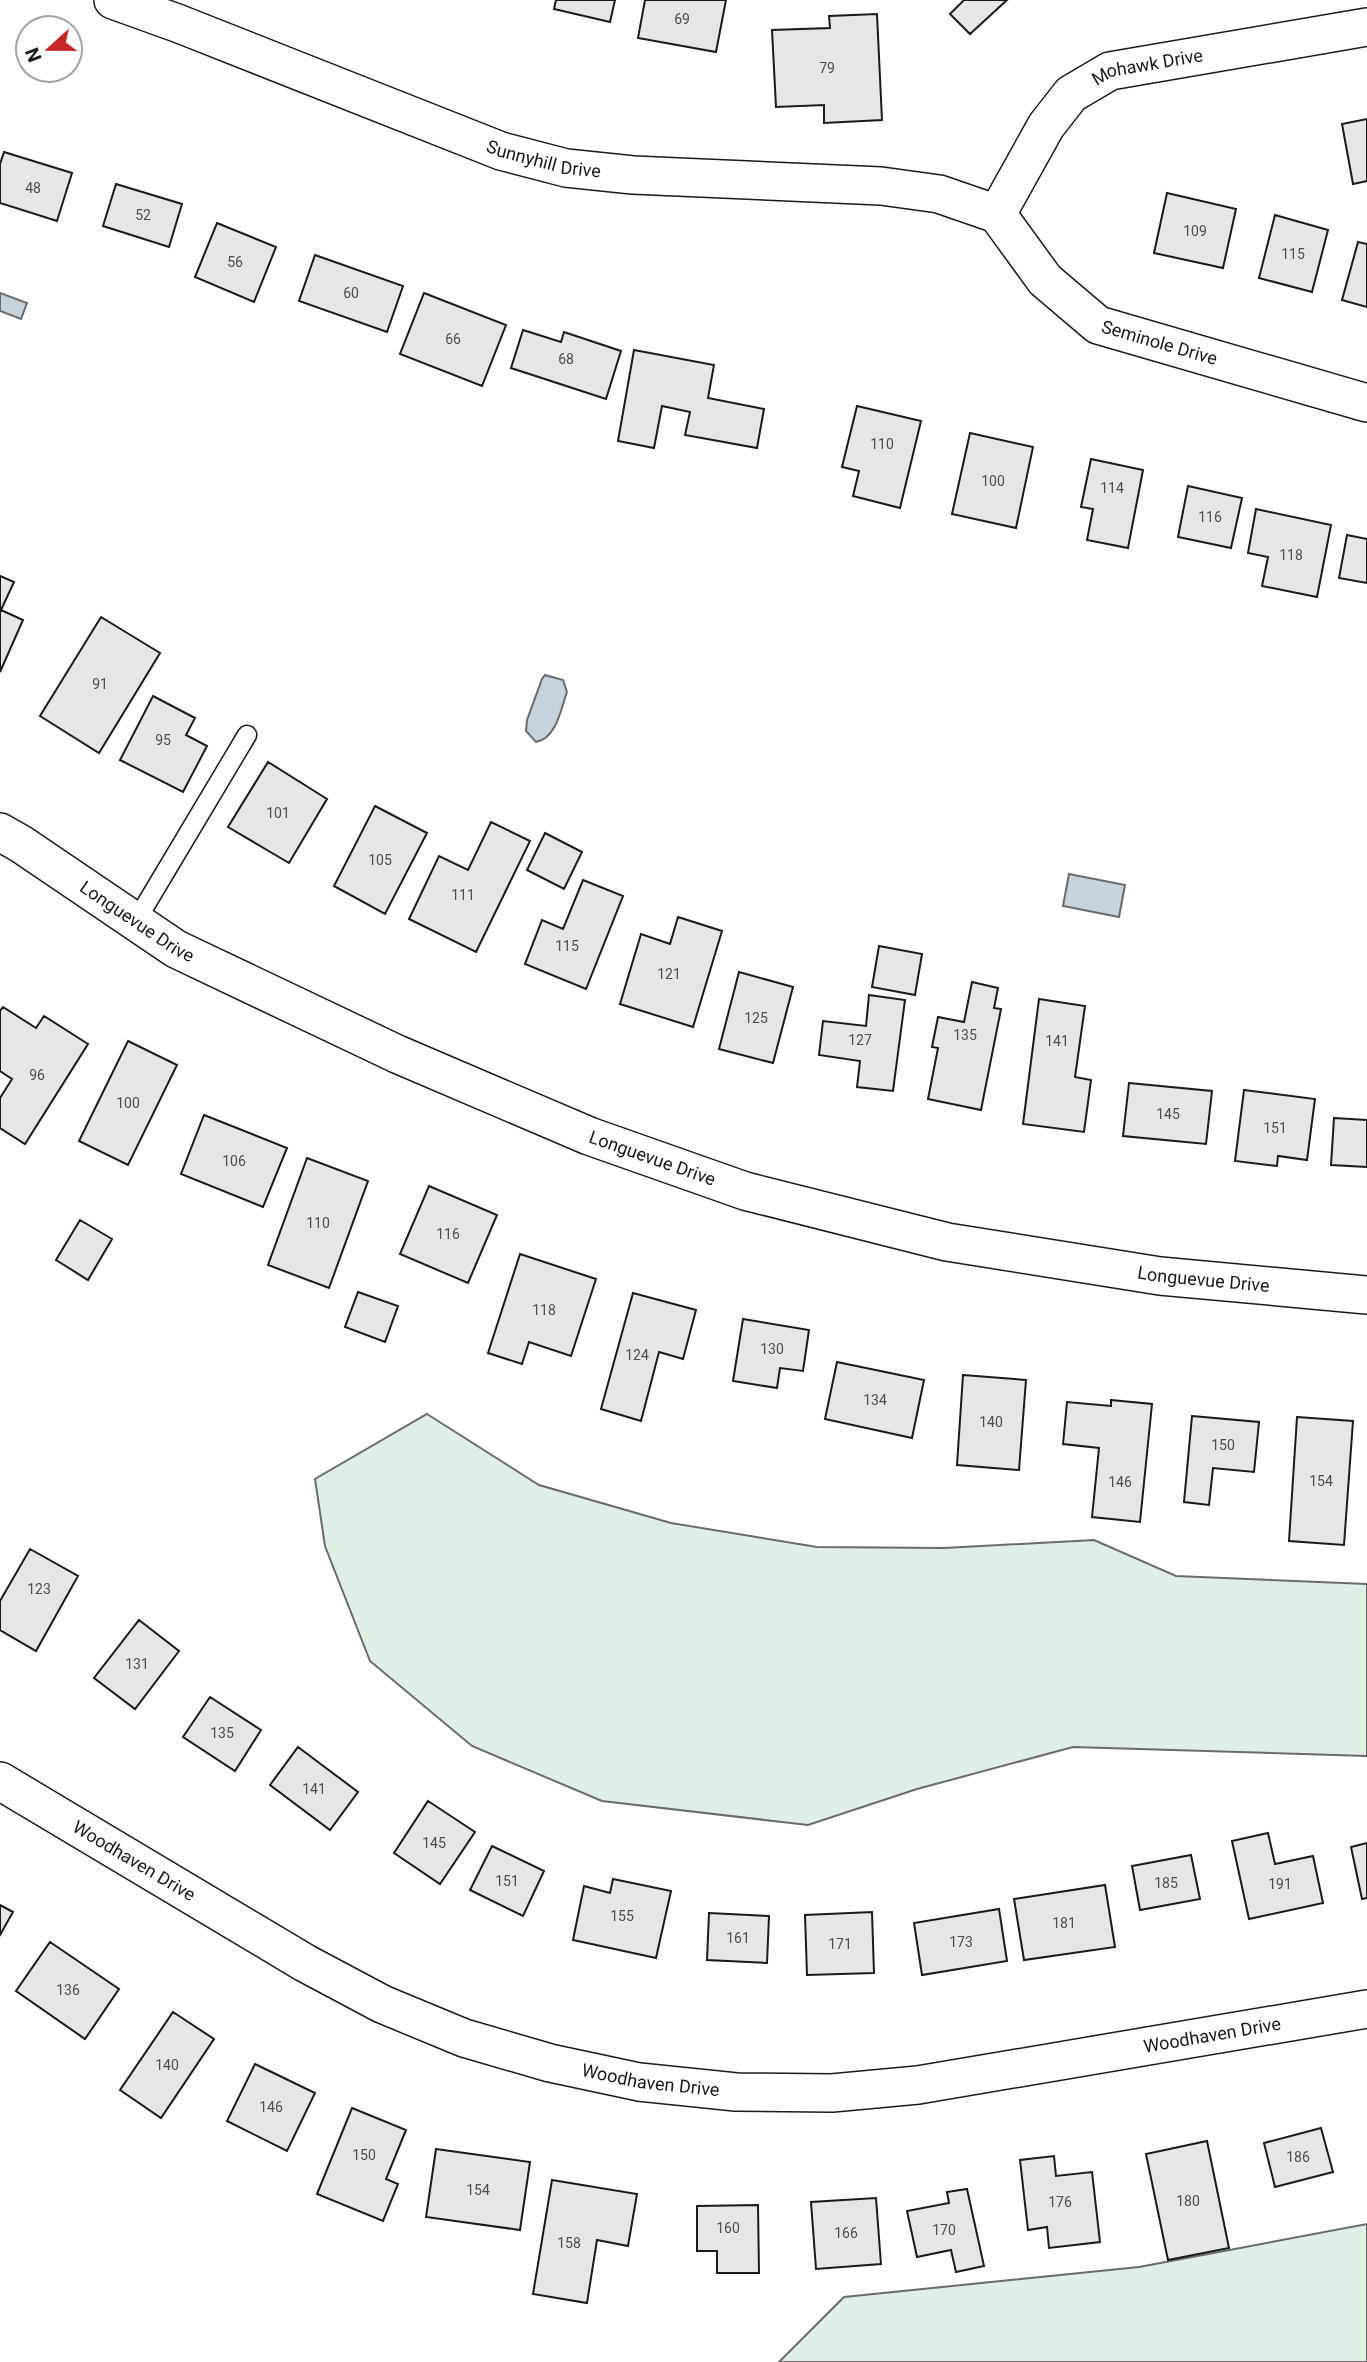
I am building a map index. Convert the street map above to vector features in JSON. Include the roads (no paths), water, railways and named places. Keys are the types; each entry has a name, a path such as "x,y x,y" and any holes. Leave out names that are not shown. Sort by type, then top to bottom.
{"street":[{"name":"Sunnyhill Drive","path":"113,0 501,150 566,168 632,175 881,186 939,194 997,214"},
{"name":"Mohawk Drive","path":"997,214 1046,125 1071,94 1110,71 1367,27"},
{"name":"Seminole Drive","path":"997,214 1045,280 1098,325 1367,403"},
{"name":"Longuevue Drive","path":"0,832 176,948 397,1054 589,1136 745,1191 947,1242 1160,1276 1367,1295"},
{"name":"Woodhaven Drive","path":"0,1781 304,1964 382,2004 464,2038 550,2063 639,2082 736,2092 832,2093 918,2085 1367,2010"}],"lane":[{"path":"136,921 247,735"}]}
